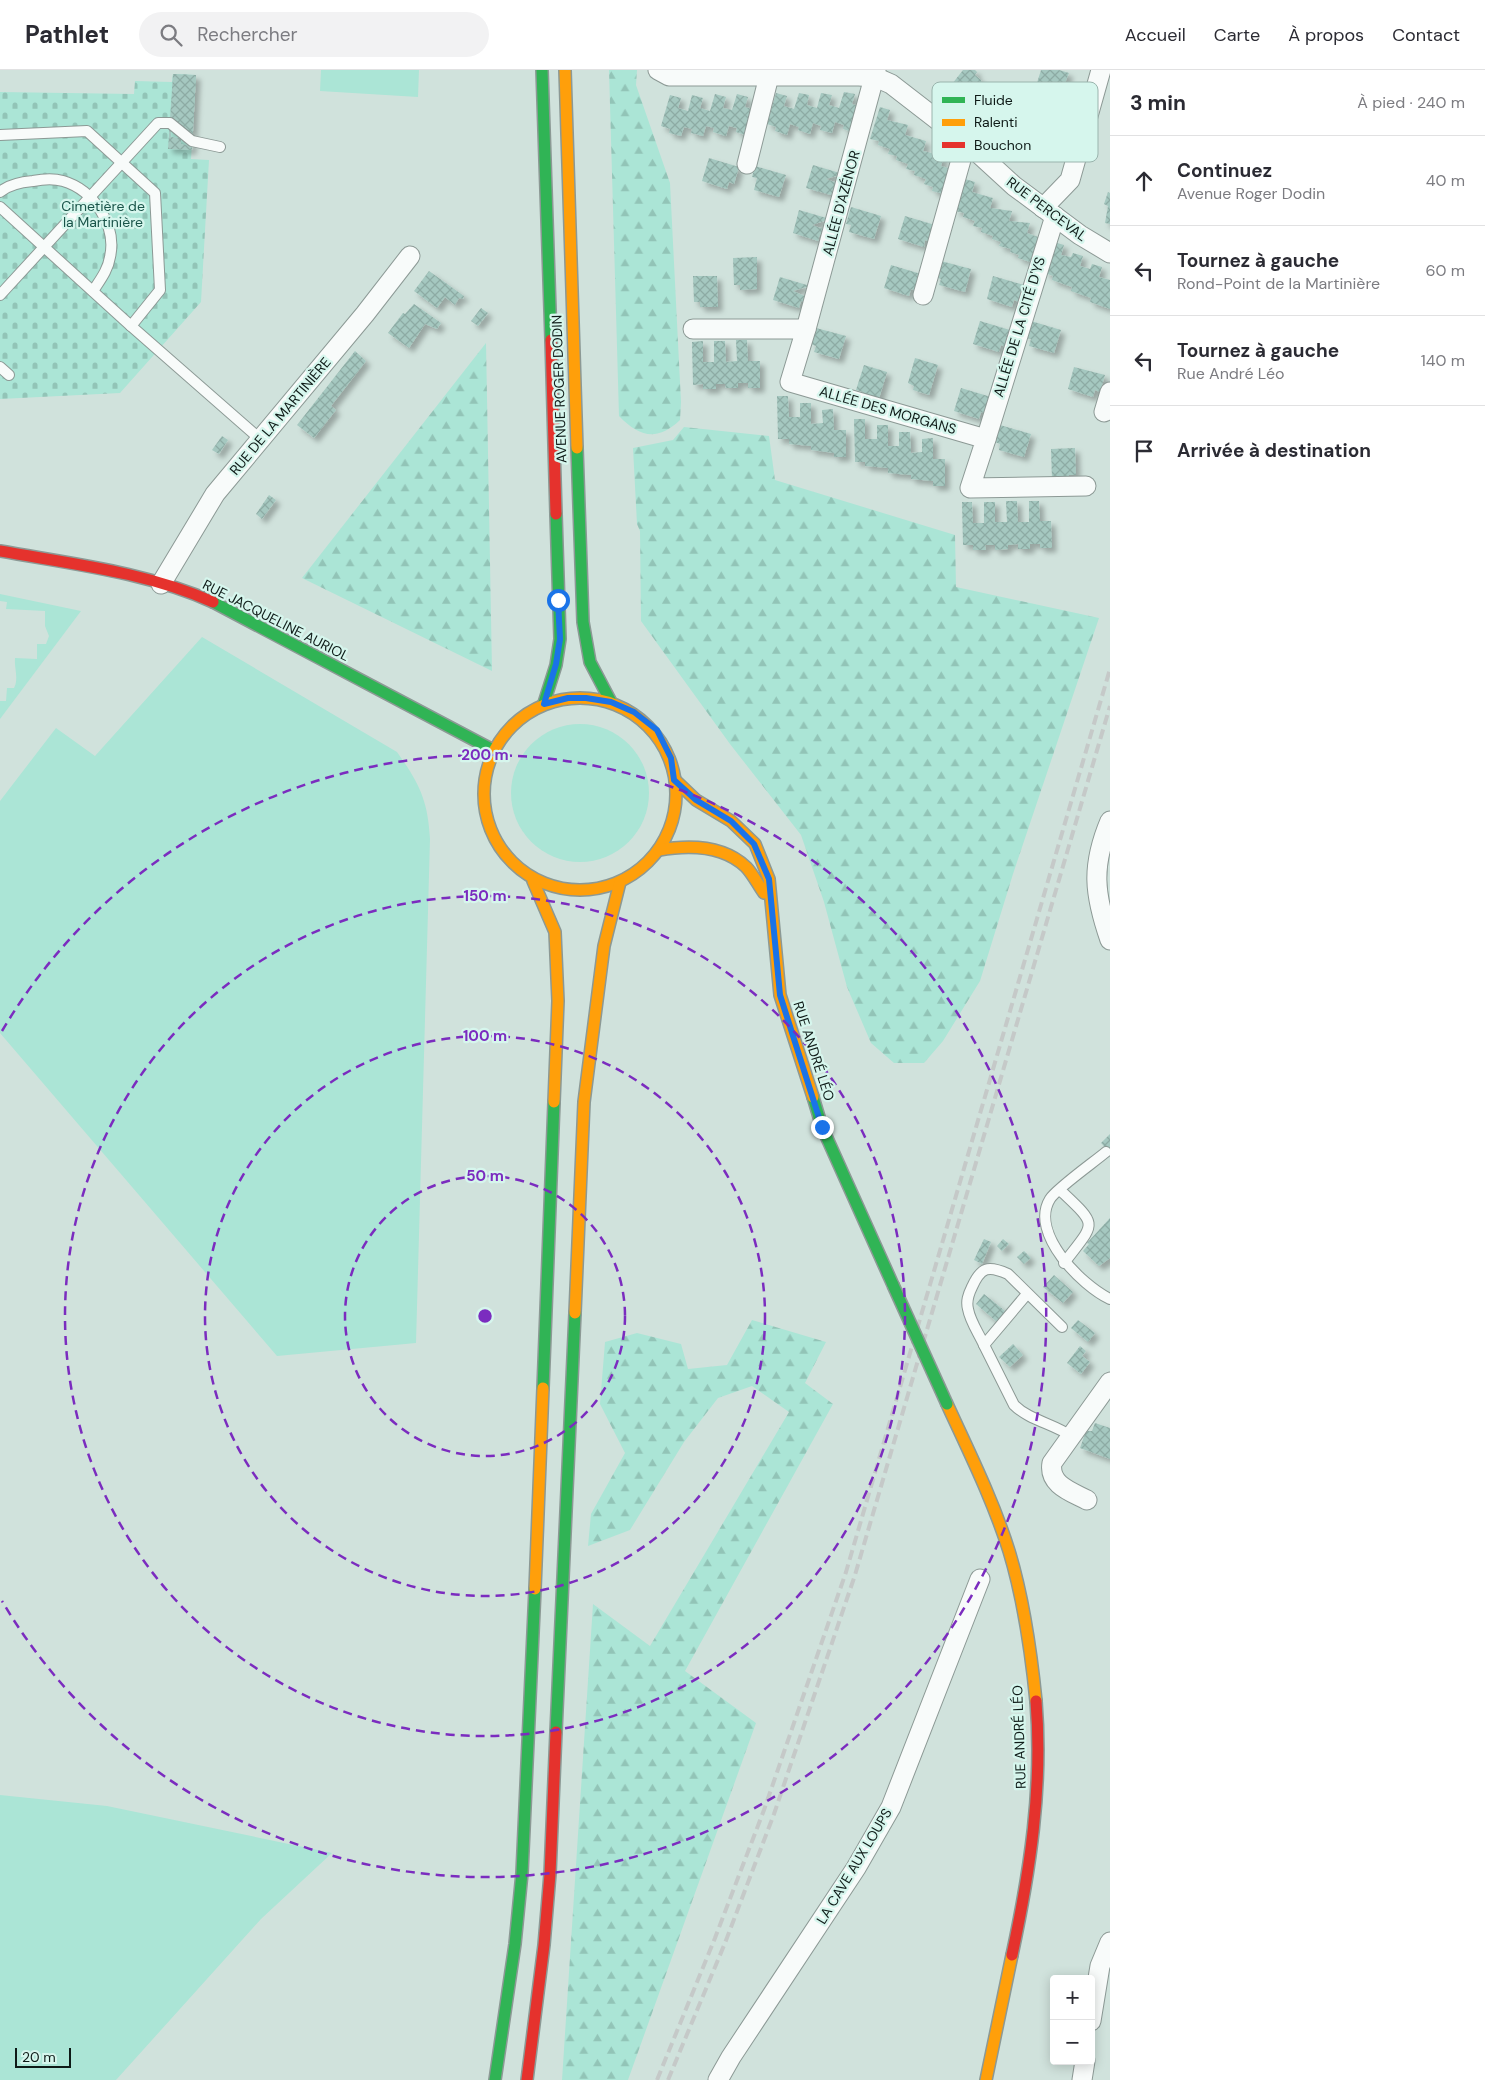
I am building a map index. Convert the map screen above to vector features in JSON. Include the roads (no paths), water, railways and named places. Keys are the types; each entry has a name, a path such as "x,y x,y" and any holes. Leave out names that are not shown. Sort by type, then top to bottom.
{"main road":[{"name":"AVENUE ROGER DODIN","path":"542,70 560,639 556,664 544,704"},
{"name":"AVENUE ROGER DODIN","path":"565,70 583,622 590,662 611,702"},
{"name":"RUE JACQUELINE AURIOL","path":"0,551 161,584 193,594 237,614 495,752"},
{"path":"577,698 611,702 634,712 657,730 671,758 675,807 671,826 659,850 633,874 620,882 598,888 575,890 533,882 516,869 496,843 485,812 486,782 495,752 519,718 544,704 577,698"},
{"name":"RUE ANDRÉ LÉO","path":"674,780 696,800 731,821 754,844 769,879 769,900 780,995 822,1127 947,1404 1001,1530 1015,1572 1030,1643 1036,1718 1038,1781 1030,1862 989,2080"},
{"name":"RUE ANDRÉ LÉO","path":"659,850 698,846 731,858 744,865 769,900"},
{"path":"495,2080 522,1873 539,1504 557,1018 558,968 555,932 533,882"},
{"path":"527,2080 544,1945 550,1874 584,1102 604,946 620,882"}],"street":[{"name":"RUE PERCEVAL","path":"658,70 669,76 875,74 932,116"},
{"name":"ALLÉE D'AZÉNOR","path":"806,329 875,74"},
{"path":"747,164 769,76"},
{"path":"922,296 960,162"},
{"name":"RUE PERCEVAL","path":"988,162 1014,186 1110,253"},
{"path":"1049,212 1070,180 1075,162"},
{"name":"ALLÉE DE LA CITÉ D'YS","path":"986,438 1049,212"},
{"name":"RUE DE LA MARTINIÈRE","path":"161,584 215,494 365,314 410,256"},
{"path":"693,329 806,329"},
{"name":"ALLÉE DES MORGANS","path":"806,329 790,382 986,438"},
{"path":"1104,412 1110,392"},
{"path":"986,438 970,488 1086,486"},
{"path":"1110,821 1100,850 1096,875 1098,902 1110,940"},
{"path":"1087,1500 1062,1486 1052,1476 1052,1463 1110,1382"},
{"name":"LA CAVE AUX LOUPS","path":"718,2080 730,2057 856,1868 891,1807 980,1579"},
{"path":"1091,2020 1100,1966 1110,1942"},
{"path":"1082,2080 1084,2065"}],"lane":[{"path":"0,295 158,123 170,123 192,142 220,147"},
{"path":"0,135 87,131 155,193 160,290 131,326"},
{"path":"0,192 15,185 47,179 64,181 90,197 107,221 111,255 107,270 93,291"},
{"path":"0,206 131,326 260,439"},
{"path":"0,367 9,375"},
{"path":"1106,1152 1050,1198 1045,1212 1046,1225 1064,1263 1095,1292 1110,1299"},
{"path":"1060,1190 1088,1216 1090,1222 1088,1231 1064,1263"},
{"path":"1062,1327 1026,1294 1008,1274 997,1269 988,1269 978,1273 967,1298 968,1311 1014,1406 1021,1412 1059,1428 1071,1436"},
{"path":"984,1345 1026,1294"}],"railway":[{"path":"657,2080 715,1938 764,1810 846,1572 1110,669"},
{"path":"668,2080 725,1943 774,1814 855,1575 1110,706"}],"park label":[{"name":"Cimetière de la Martinière","path":"103,214"}]}
